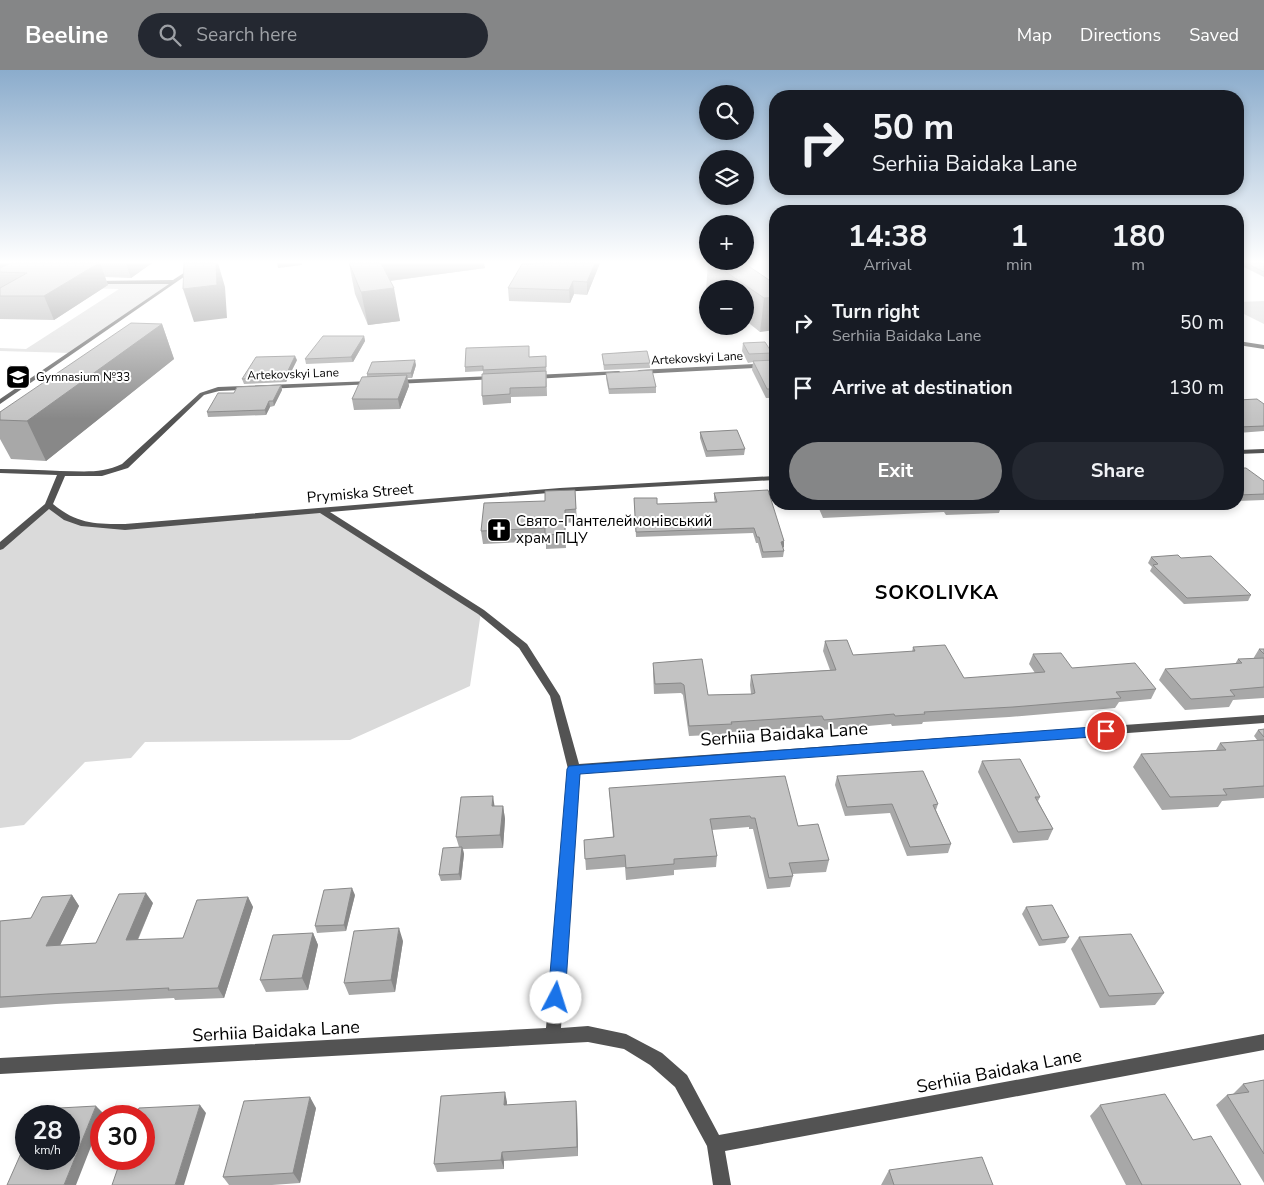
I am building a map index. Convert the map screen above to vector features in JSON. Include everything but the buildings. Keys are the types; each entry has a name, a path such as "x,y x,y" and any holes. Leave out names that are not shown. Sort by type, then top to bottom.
{"street":[{"path":"0,402 126,315"},
{"path":"1244,344 1264,347"},
{"name":"Artekovskyi Lane","path":"636,373 769,365"},
{"path":"528,377 626,373"},
{"path":"391,382 498,378"},
{"name":"Artekovskyi Lane","path":"62,473 100,475 125,466 202,394 218,389 381,382"},
{"path":"1244,452 1264,451"},
{"path":"0,471 62,473 49,505 0,547"},
{"name":"Prymiska Street","path":"49,505 71,522 92,526 117,527 164,525 560,490 769,478"},
{"path":"321,510 481,612 523,646 555,696 574,769 553,1036"},
{"name":"Serhiia Baidaka Lane","path":"574,769 1264,719"},
{"name":"Serhiia Baidaka Lane","path":"0,1066 588,1034 626,1042 656,1059 681,1081 715,1144 1264,1042"},
{"path":"715,1144 722,1185"}],"shaded area":[{"path":"79,315 127,315 72,353 0,351 0,348 26,349"},
{"path":"1246,315 1264,315 1264,324"},
{"path":"49,505 71,522 125,527 321,510 481,612 470,686 350,740 145,742 131,758 85,762 24,825 0,828 0,547"}],"place":[{"name":"Gymnasium №33","path":"18,377"},
{"name":"Свято-Пантелеймонівський храм ПЦУ","path":"499,530"}],"district":[{"name":"SOKOLIVKA","path":"937,592"}],"route":[{"path":"556,998 574,769 1106,731"}]}
